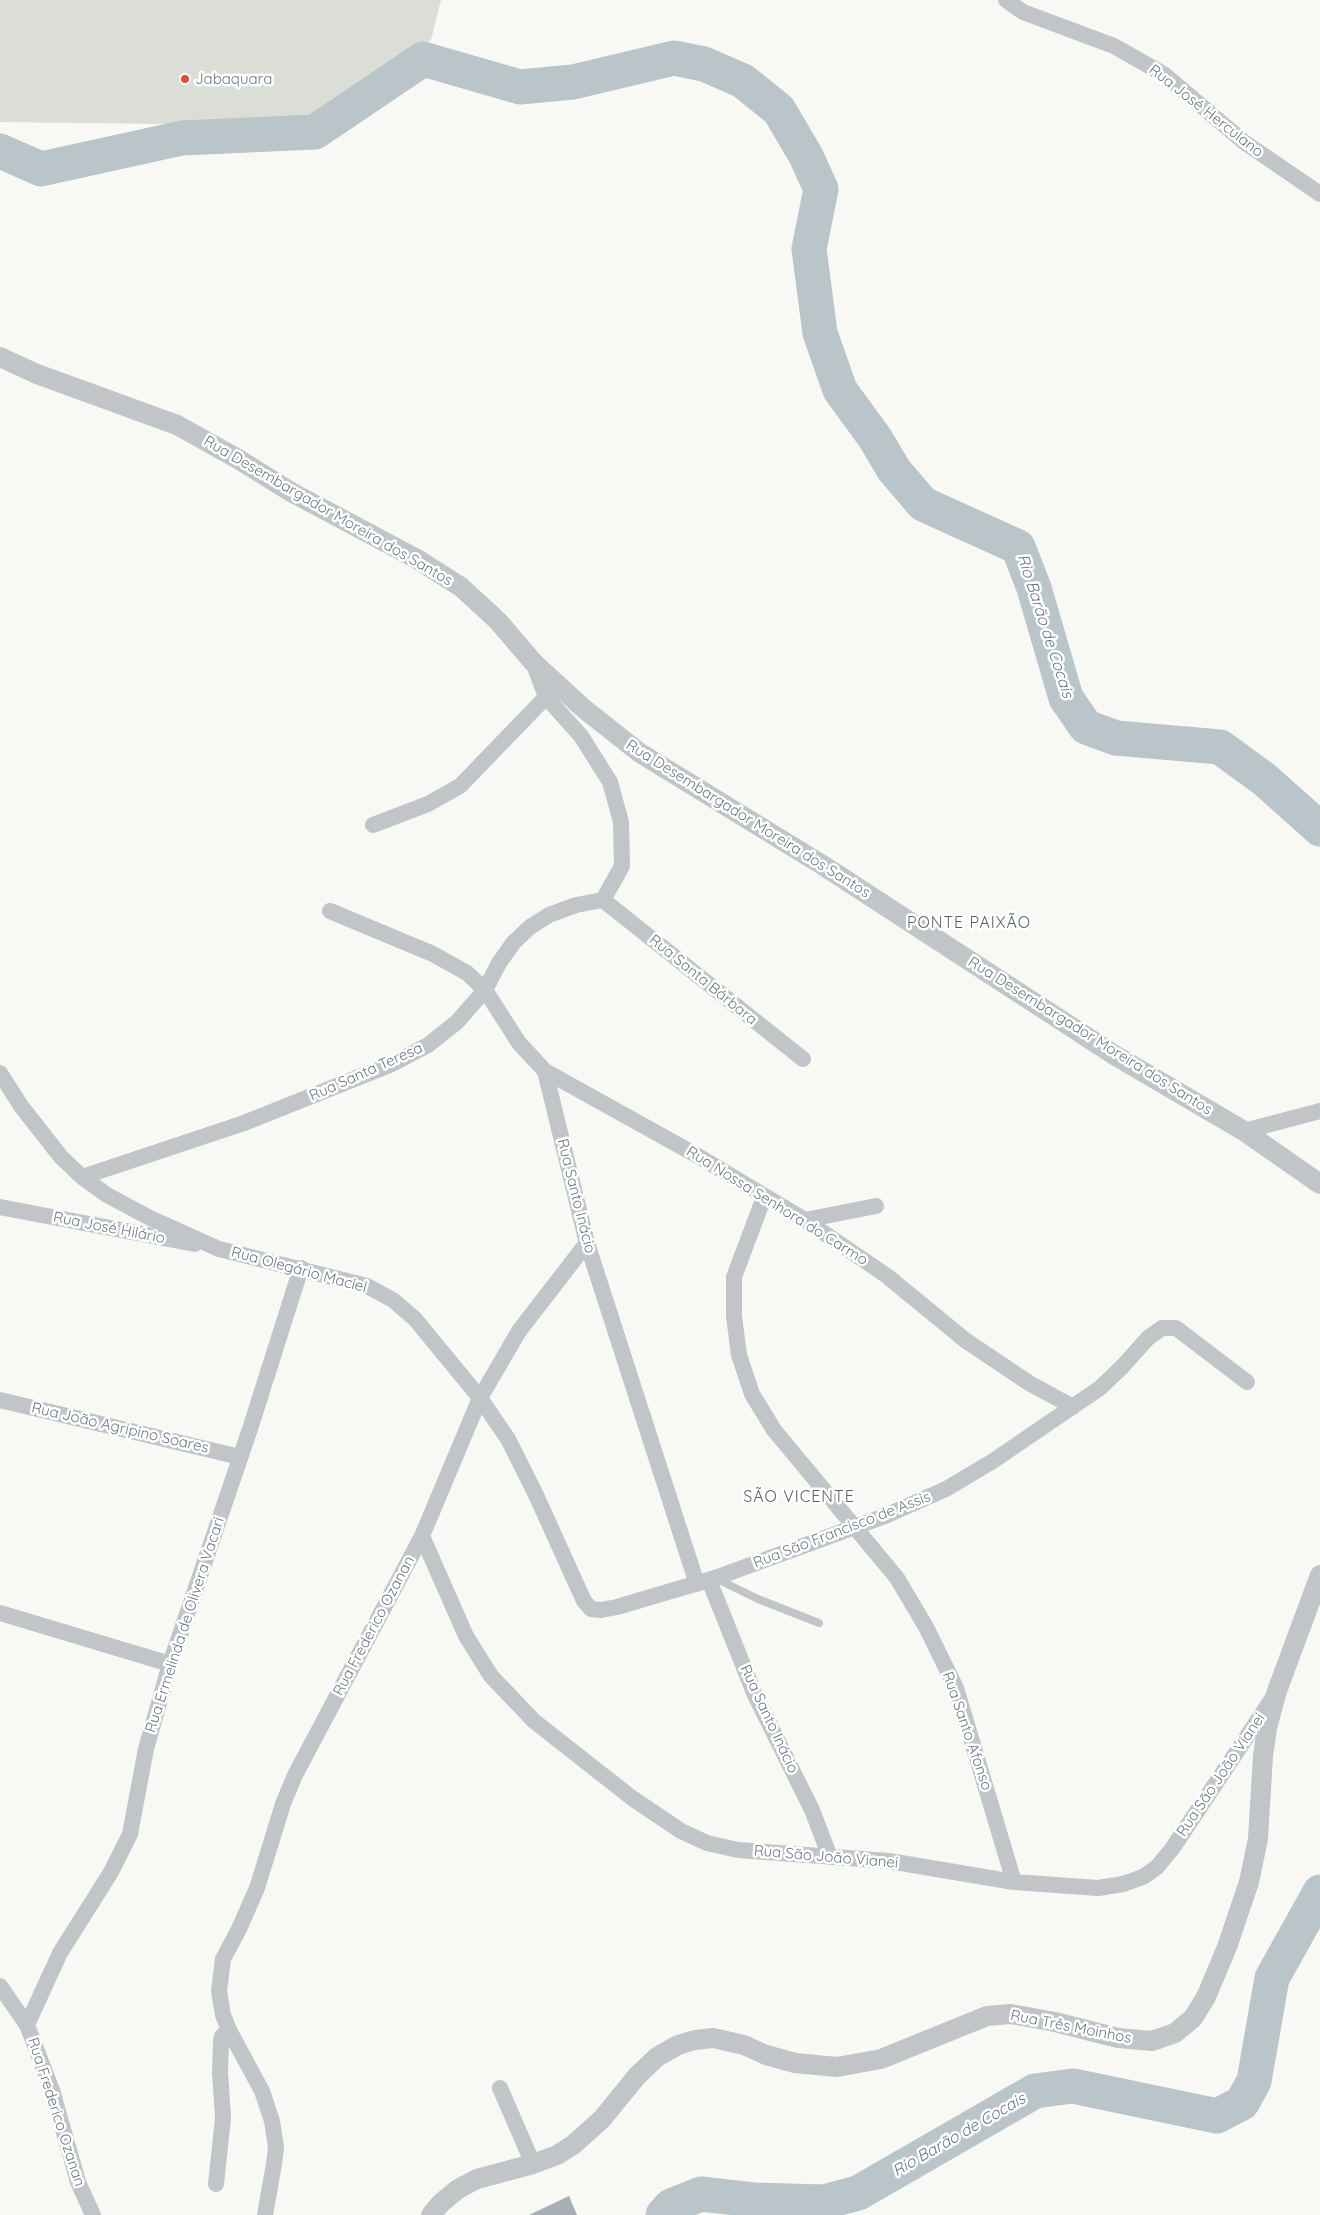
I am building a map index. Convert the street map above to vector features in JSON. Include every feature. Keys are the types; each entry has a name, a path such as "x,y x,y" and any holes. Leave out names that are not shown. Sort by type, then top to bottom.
{"street":[{"name":"Rua José Herculano","path":"1006,0 1023,12 1114,46 1165,75 1244,142 1320,194"},
{"name":"Rua Desembargador Moreira dos Santos","path":"0,357 37,374 177,425 238,459 291,492 417,559 461,587 498,621 533,662 583,708 640,753 824,866 1116,1056 1244,1131 1320,1184"},
{"path":"533,662 546,697 581,736 610,782 622,822 622,866 603,900"},
{"path":"373,825 428,804 460,786 546,697"},
{"name":"Rua Santa Teresa","path":"82,1177 244,1123 392,1064 428,1044 450,1028 485,990 499,963 514,942 530,927 549,915 576,905 603,900"},
{"name":"Rua Santa Bárbara","path":"603,900 803,1059"},
{"name":"Rua Santo Inácio","path":"330,911 433,954 466,973 485,990 519,1043 545,1071 587,1243 707,1581 755,1695 812,1810 830,1857"},
{"name":"Rua Nossa Senhora do Carmo","path":"545,1071 690,1151 805,1220 887,1276 965,1340 1029,1383 1073,1407"},
{"name":"Rua Olegário Maciel","path":"0,1074 21,1106 61,1157 82,1177 107,1195 219,1249 367,1286 393,1300 415,1319 480,1398 508,1439 536,1495 584,1601"},
{"path":"1244,1131 1320,1111"},
{"name":"Rua Santo Afonso","path":"764,1197 734,1277 734,1316 739,1355 752,1394 774,1430 897,1578 926,1627 956,1688 1014,1882"},
{"path":"805,1220 876,1206"},
{"name":"Rua José Hilário","path":"0,1207 219,1249"},
{"name":"Rua Frederico Ozanan","path":"265,2215 276,2147 272,2121 262,2091 229,2030 222,2009 219,1991 223,1959 257,1888 289,1786 422,1536 480,1398 519,1331 587,1243"},
{"name":"Rua Ermelinda de Olivera Vacari","path":"27,2025 60,1953 111,1872 130,1834 146,1749 170,1664 301,1268"},
{"name":"Rua São Francisco de Assis","path":"584,1601 591,1609 601,1610 707,1581 856,1528 946,1489 993,1461 1100,1388 1148,1338 1162,1328 1176,1328 1247,1382"},
{"name":"Rua João Agripino Soares","path":"0,1400 240,1457"},
{"name":"Rua São João Vianei","path":"422,1536 466,1636 491,1676 534,1721 624,1792 681,1831 707,1842 738,1850 889,1861 1014,1882 1098,1888 1123,1884 1143,1877 1156,1867 1172,1849 1277,1691"},
{"name":"Rua Três Moinhos","path":"431,2215 441,2203 458,2189 477,2179 533,2164 557,2155 573,2145 593,2129 638,2076 657,2057 678,2045 695,2040 713,2038 744,2045 766,2055 795,2064 837,2067 880,2060 987,2016 1011,2014 1055,2022 1118,2038 1152,2041 1175,2033 1193,2018 1206,1997 1227,1947 1249,1882 1258,1839 1266,1738 1277,1691 1320,1575"},
{"path":"0,1613 170,1664"},
{"name":"Rua Frederico Ozanan","path":"0,1986 27,2025 52,2090 78,2182 93,2215"},
{"path":"216,2184 223,2118 220,2072 221,2040 222,2036 229,2030"},
{"path":"500,2088 533,2164"}],"lane":[{"path":"707,1581 820,1623"}],"shaded area":[{"name":"Jabaquara","path":"0,0 441,0 431,40 310,118 166,124 0,122"}],"building":[{"path":"569,2196 577,2215 529,2215"}],"waterway":[{"name":"Rio Barão de Cocais","path":"0,151 41,169 182,138 315,132 423,59 520,87 573,82 674,58 704,64 743,81 779,110 806,156 821,189 809,249 820,333 840,390 875,438 894,470 923,504 1018,547 1034,588 1066,698 1086,727 1116,738 1220,747 1264,779 1320,829"},
{"name":"Rio Barão de Cocais","path":"663,2215 671,2206 701,2194 754,2200 824,2202 858,2193 1035,2091 1073,2086 1217,2116 1242,2103 1254,2081 1272,1978 1320,1892"}],"place":[{"name":"Jabaquara","path":"185,79"}],"district":[{"name":"PONTE PAIXÃO","path":"969,923"},
{"name":"SÃO VICENTE","path":"799,1497"}]}
